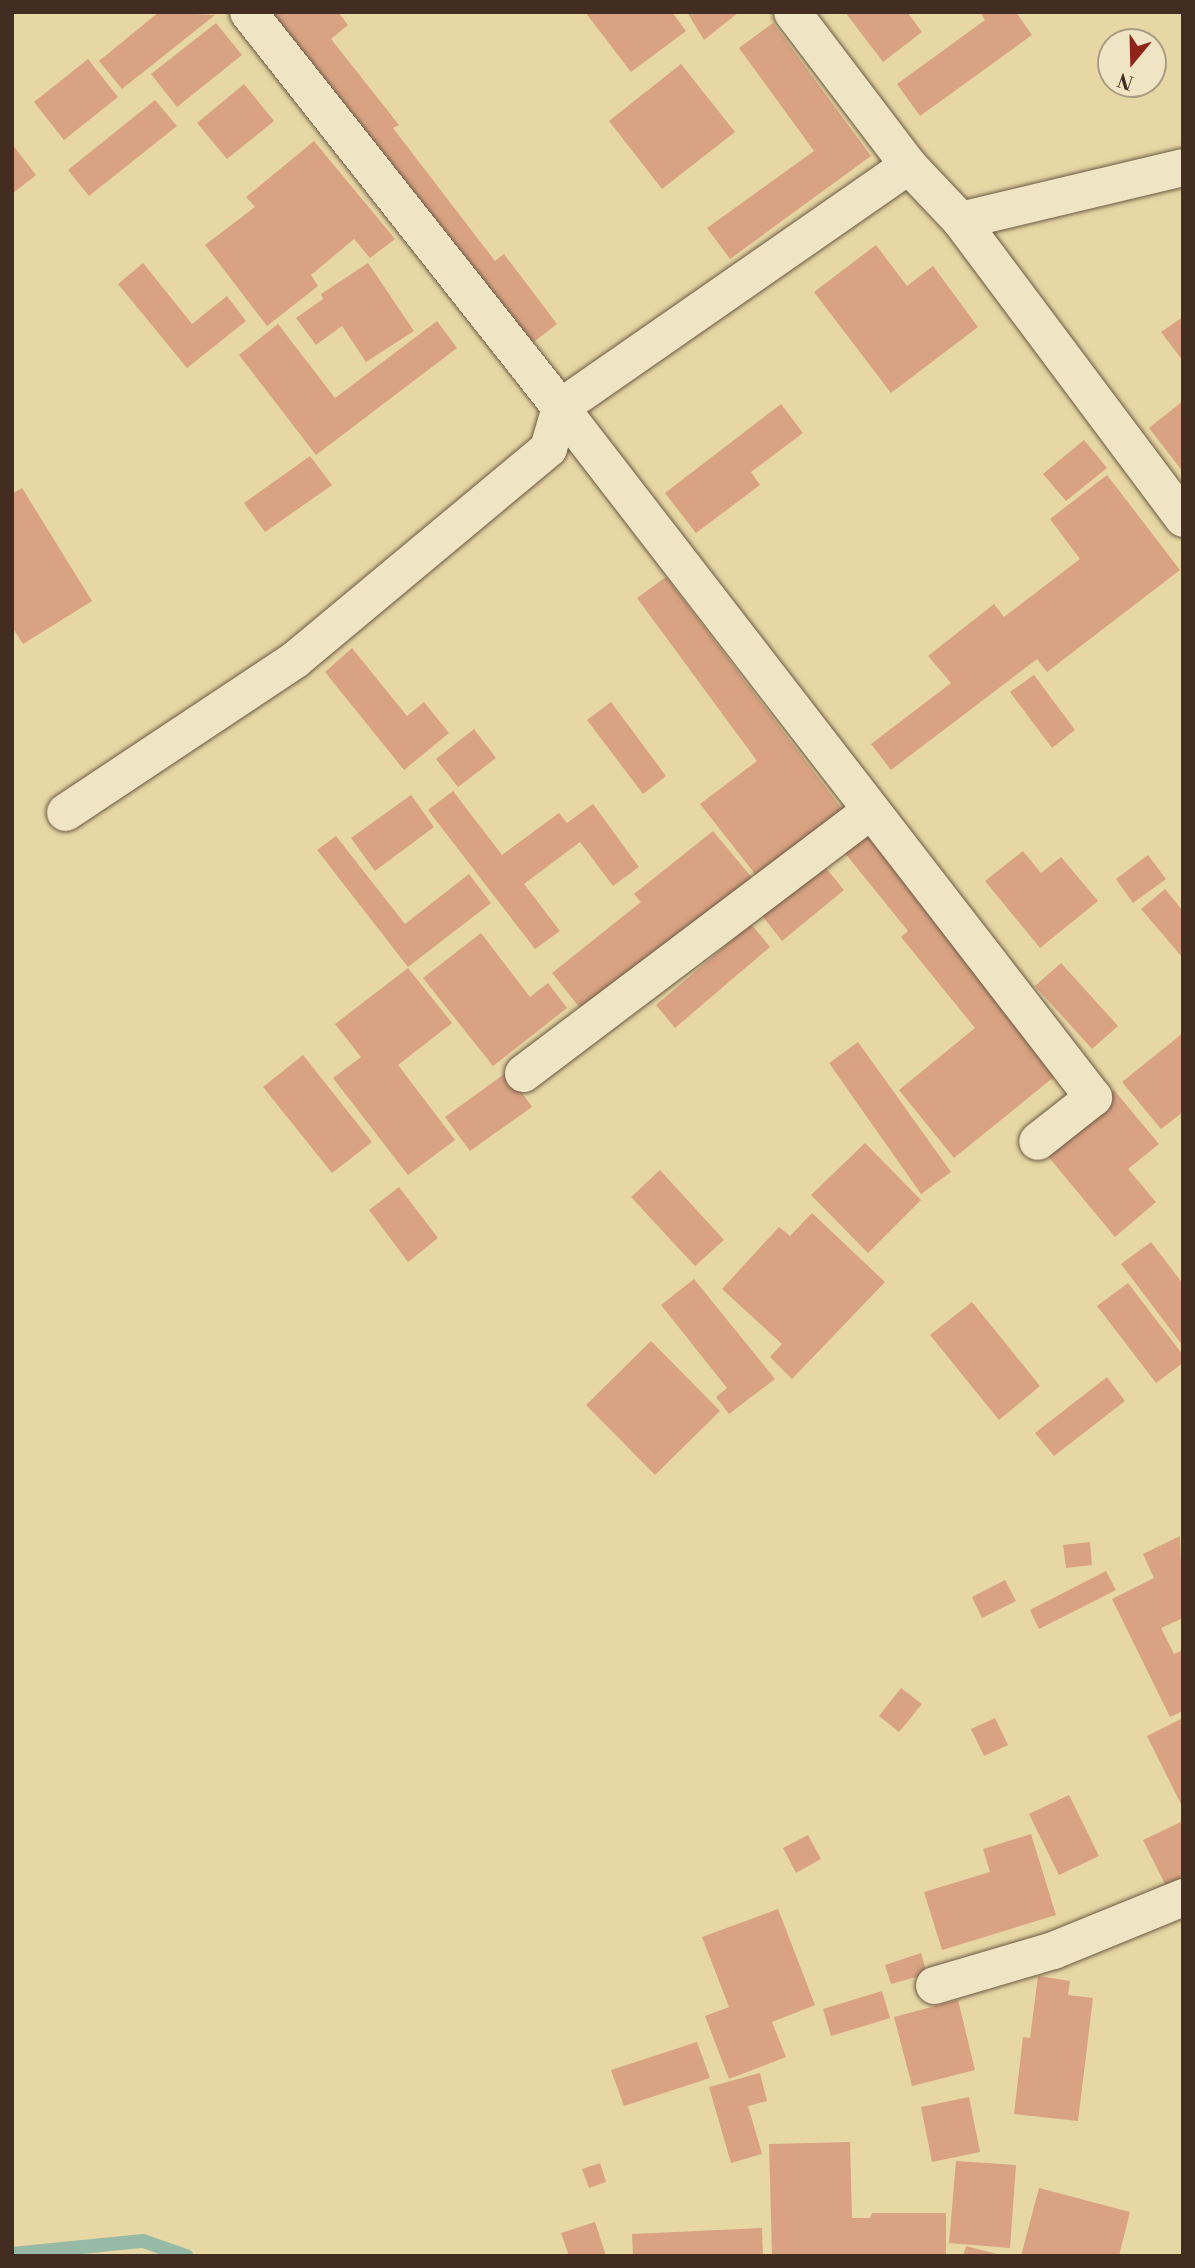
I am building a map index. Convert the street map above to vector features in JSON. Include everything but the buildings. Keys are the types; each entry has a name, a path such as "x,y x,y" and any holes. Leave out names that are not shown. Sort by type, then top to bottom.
{"street":[{"path":"248,12 560,407 1093,1097 1037,1141"},
{"path":"792,12 908,165 960,220 1183,518"},
{"path":"65,812 295,659 548,448 560,407 908,165"},
{"path":"960,220 1183,167"},
{"path":"523,1073 870,811"},
{"path":"934,1985 1053,1950 1183,1897"}],"waterway":[{"path":"12,2254 143,2241 186,2256"}]}
